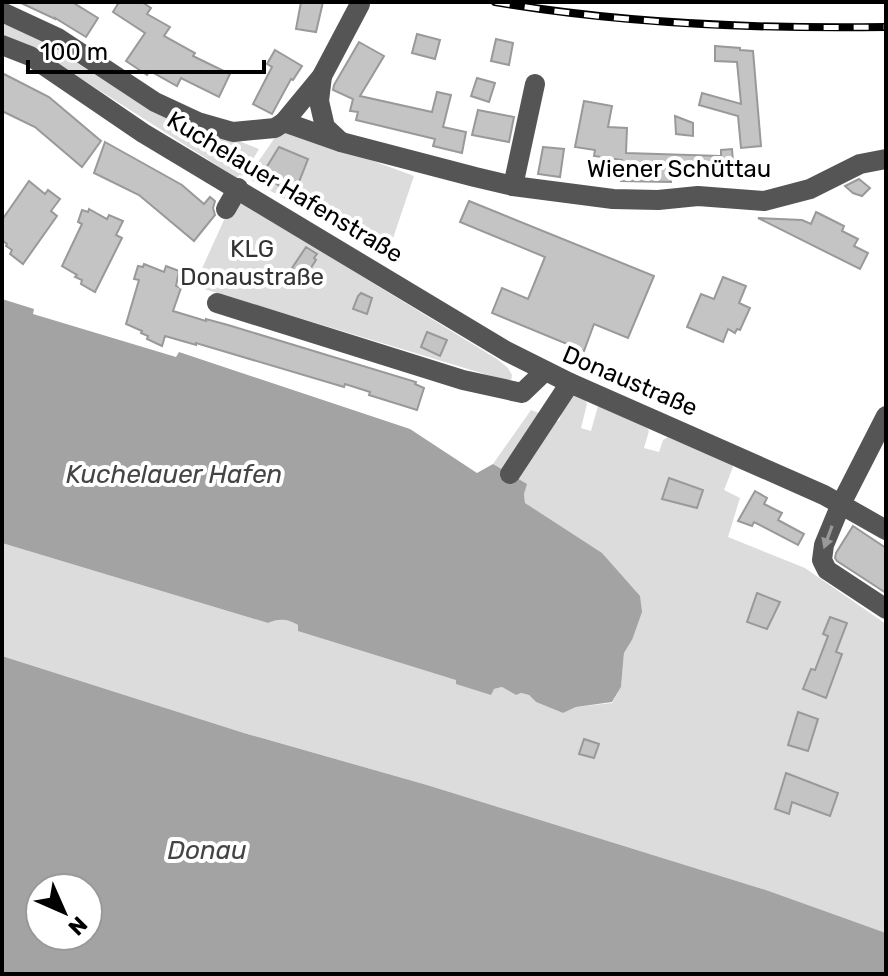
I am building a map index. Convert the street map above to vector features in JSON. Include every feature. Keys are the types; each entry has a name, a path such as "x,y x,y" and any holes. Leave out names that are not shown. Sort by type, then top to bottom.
{"street":[{"path":"2,12 58,38 155,102 198,122 233,132 275,128 284,122 322,76 360,4"},
{"name":"Kuchelauer Hafenstraße","path":"2,45 30,56 143,133 506,351 545,371"},
{"path":"322,76 319,101 325,127 341,142"},
{"path":"513,186 535,84"},
{"path":"143,133 155,102"},
{"name":"Wiener Schüttau","path":"284,122 341,142 513,186 613,199 658,200 698,196 764,201 810,189 860,164 886,159"},
{"path":"226,209 238,188"},
{"name":"Donaustraße","path":"217,303 463,380 522,393 545,371 797,483 886,530"},
{"path":"510,474 570,383"},
{"path":"886,416 841,504 824,545 822,560 841,581 886,609"}],"green space":[{"path":"2,22 49,45 141,103 259,149 243,176 237,178 28,45 2,35"},
{"path":"289,130 414,176 386,259 311,208 296,205 247,178 276,136"},
{"name":"KLG Donaustraße","path":"234,198 497,359 508,368 512,375 511,382 194,286"},
{"path":"572,394 583,397 587,404 581,428 591,431 598,406 647,428 649,431 644,448 659,452 663,440 668,437 731,464 733,467 724,490 740,498 728,537 805,568 886,624 886,933 766,890 427,785 244,733 2,656 2,543 268,623 290,621 494,689 502,687 516,695 529,695 536,702 563,713 576,707 612,703 621,687 624,653 632,640 536,511 525,503 526,484 493,464 531,410 559,421 565,402"}],"water":[{"name":"Kuchelauer Hafen","path":"2,299 34,309 33,314 176,357 179,352 410,429 477,473 493,464 527,484 525,503 602,553 640,596 642,612 624,653 621,687 612,702 576,707 563,713 536,702 529,695 516,695 502,687 494,689 491,695 456,684 456,680 298,631 298,625 290,621 268,623 2,543"},
{"name":"Donau","path":"2,656 244,733 427,785 766,890 886,933 886,974 2,974"}],"building":[{"path":"19,2 72,2 98,18 86,37 55,18"},
{"path":"119,2 142,2 151,8 147,14 170,27 164,36 195,53 193,56 230,74 219,97 181,78 177,86 150,71 147,75 126,61 145,33 113,12"},
{"path":"301,2 323,2 316,32 296,29"},
{"path":"417,34 440,40 435,59 412,53"},
{"path":"496,39 513,43 509,65 491,61"},
{"path":"359,42 384,56 360,96 432,112 437,92 451,95 443,127 466,132 462,153 433,146 435,139 356,120 358,112 350,111 353,99 333,90"},
{"path":"715,46 753,51 761,146 741,148 738,116 699,105 702,93 741,104 737,62 715,61"},
{"path":"275,50 302,66 291,79 272,114 253,104 272,67 267,64"},
{"path":"2,73 49,97 101,141 82,167 35,127 2,111"},
{"path":"477,78 495,83 489,102 471,96"},
{"path":"584,101 612,106 608,127 627,128 626,153 721,156 721,150 732,149 734,174 671,177 671,182 621,181 622,160 594,156 595,150 575,147"},
{"path":"478,110 514,117 509,142 472,135"},
{"path":"675,116 693,123 693,136 676,134"},
{"path":"105,142 182,185 204,204 210,197 215,201 215,215 194,241 139,195 94,173"},
{"path":"279,147 308,159 293,197 263,173"},
{"path":"543,147 564,149 560,177 538,174"},
{"path":"859,179 870,188 862,196 845,186"},
{"path":"29,181 45,194 48,190 60,199 51,211 57,216 23,264 10,254 12,250 2,240 2,220"},
{"path":"469,201 654,276 628,338 594,324 584,351 492,313 502,288 528,299 545,257 460,222"},
{"path":"89,209 107,219 109,215 123,221 116,235 122,238 95,292 62,266 82,224 78,222 82,210 88,212"},
{"path":"816,212 844,226 842,231 858,239 854,246 868,253 860,269 758,218 802,220 811,224"},
{"path":"306,247 317,254 305,277 292,268"},
{"path":"144,264 164,272 166,266 179,271 176,286 181,288 173,311 416,382 424,388 417,410 345,384 344,387 196,343 165,336 162,346 147,339 148,336 142,331 126,324 139,280 134,279 138,266 143,267"},
{"path":"723,277 746,286 739,303 750,308 740,330 737,329 735,333 728,329 723,342 687,327 701,294 714,299"},
{"path":"361,293 372,298 367,314 353,309"},
{"path":"427,332 447,340 440,356 421,347"},
{"path":"669,478 703,490 697,508 662,499"},
{"path":"755,491 767,498 764,504 782,513 778,520 804,534 798,545 754,522 752,526 738,521"},
{"path":"853,526 886,548 886,593 835,558"},
{"path":"757,593 780,602 767,629 747,622"},
{"path":"830,617 847,623 836,652 842,654 826,698 803,689 811,669 815,670 828,636 823,634"},
{"path":"798,712 818,719 808,751 788,745"},
{"path":"584,739 599,744 594,758 579,754"},
{"path":"786,773 838,793 830,816 792,802 789,814 775,809"}],"railway":[{"path":"495,2 690,24 886,27"}]}
